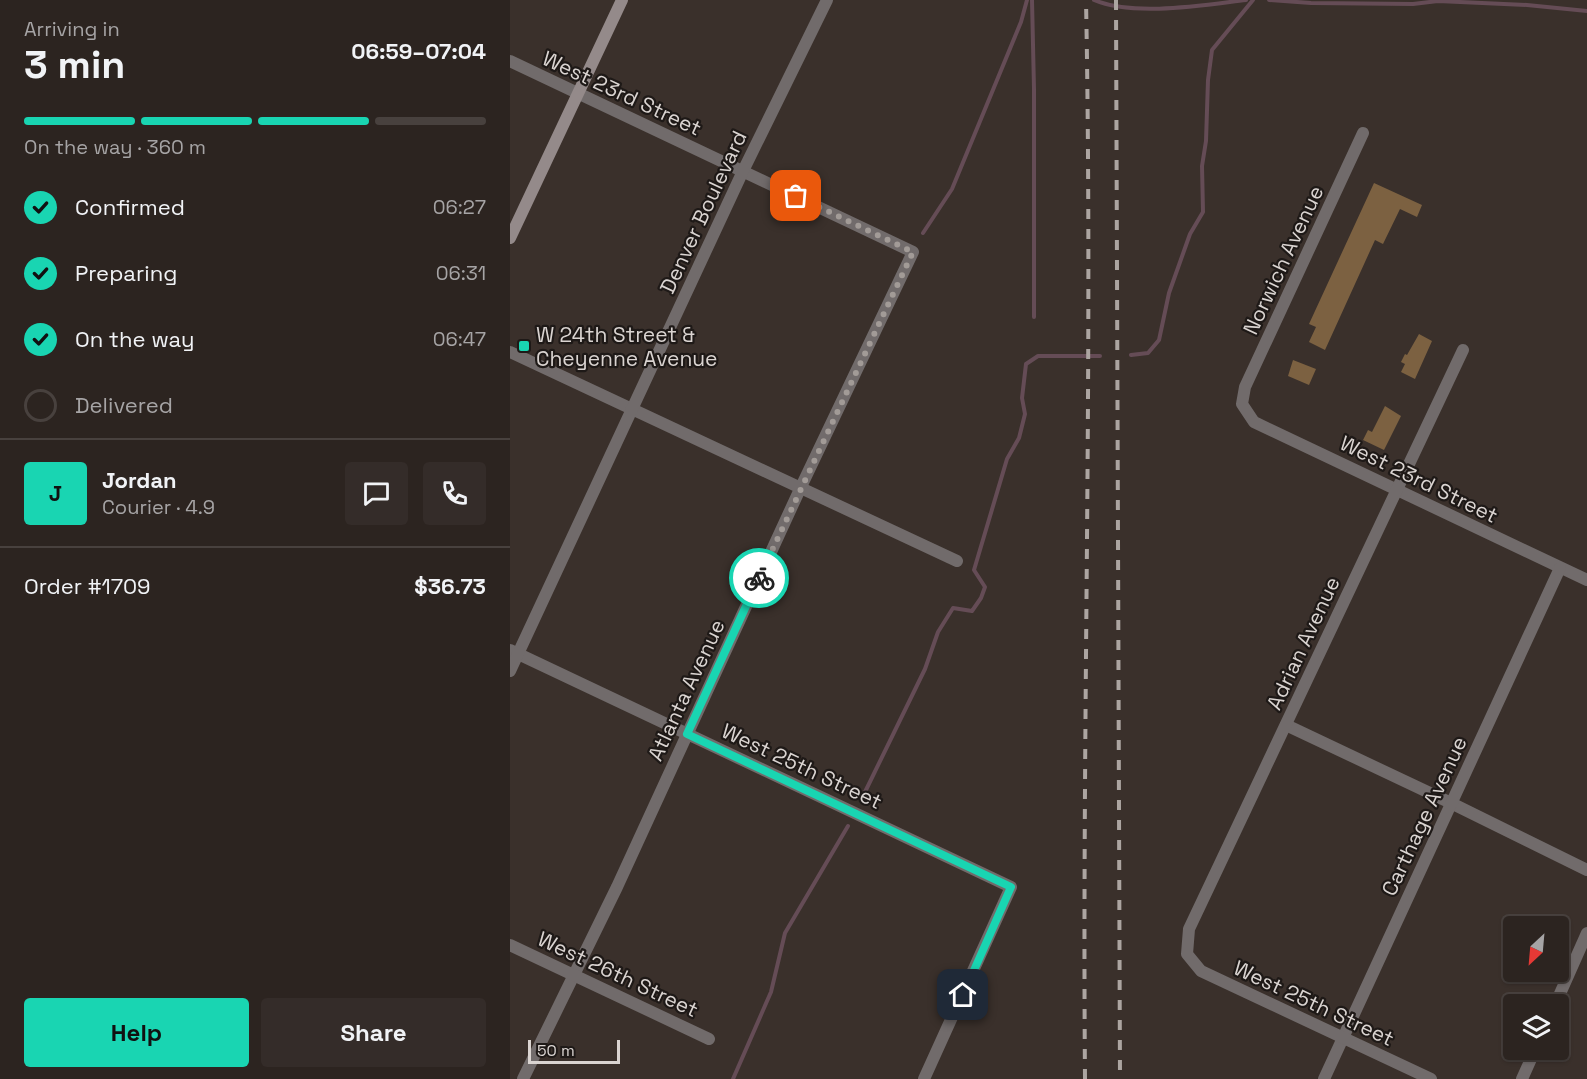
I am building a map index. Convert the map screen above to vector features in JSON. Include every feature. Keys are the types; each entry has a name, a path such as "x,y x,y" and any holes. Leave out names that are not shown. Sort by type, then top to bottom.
{"street":[{"path":"510,238 622,0"},
{"name":"Denver Boulevard","path":"510,671 514,652 633,409 743,171 827,0"},
{"name":"West 23rd Street","path":"510,61 913,252"},
{"name":"Norwich Avenue","path":"1242,404 1245,387 1363,133"},
{"name":"Atlanta Avenue","path":"523,1079 616,887 800,489 913,252"},
{"name":"Adrian Avenue","path":"1187,954 1190,929 1463,350"},
{"path":"510,352 957,561"},
{"name":"West 23rd Street","path":"1242,404 1254,422 1587,580"},
{"name":"Carthage Avenue","path":"1324,1079 1560,568"},
{"name":"West 25th Street","path":"514,652 1011,887 924,1079"},
{"path":"1287,725 1587,870"},
{"path":"1560,994 1587,933"},
{"name":"West 26th Street","path":"510,945 709,1039"},
{"name":"West 25th Street","path":"1187,954 1201,971 1431,1079"},
{"path":"1522,1079 1531,1060"}],"building":[{"path":"1374,183 1422,205 1417,217 1400,209 1383,244 1375,240 1325,350 1309,342 1316,327 1309,324"},
{"path":"1419,334 1432,341 1415,379 1401,372 1405,364 1401,362"},
{"path":"1293,360 1316,369 1309,385 1288,376"},
{"path":"1385,406 1401,416 1384,450 1363,440 1368,430 1372,432"}],"waterway":[{"path":"923,233 952,189 1021,22 1027,0"},
{"path":"1032,0 1034,317"},
{"path":"1094,0 1110,5 1149,9 1246,0"},
{"path":"1131,355 1148,353 1159,340 1169,293 1190,234 1203,212 1202,166 1206,141 1208,80 1212,50 1253,0"},
{"path":"1269,0 1311,3 1413,4 1438,1 1527,5 1587,11"},
{"path":"864,794 925,669 938,632 953,608 972,611 981,598 985,587 974,570 1007,459 1019,438 1025,414 1022,398 1026,364 1038,356 1100,356"},
{"path":"733,1079 771,992 785,933 848,826"}],"railway":[{"path":"1085,1079 1088,405 1086,0"},
{"path":"1116,0 1120,1079"}],"way so far":[{"path":"759,578 913,252 796,196"}],"place":[{"name":"W 24th Street & Cheyenne Avenue","path":"524,346"}],"route":[{"path":"759,578 687,734 1011,887 963,995"}]}
